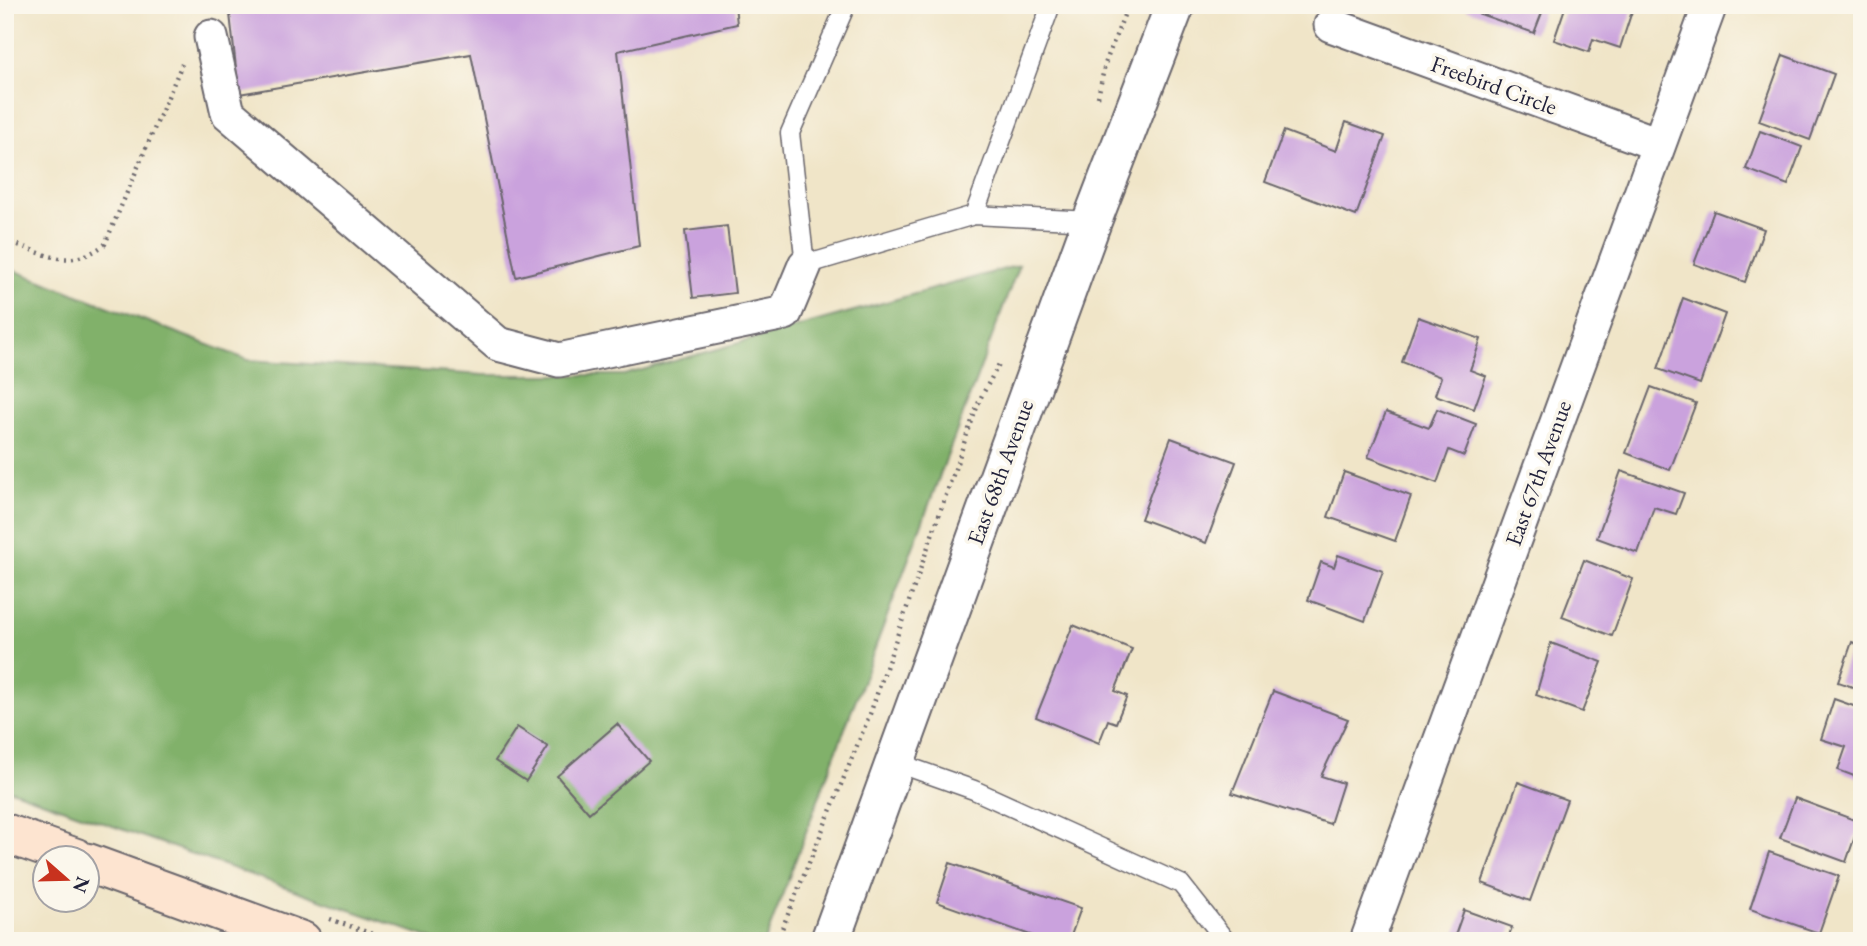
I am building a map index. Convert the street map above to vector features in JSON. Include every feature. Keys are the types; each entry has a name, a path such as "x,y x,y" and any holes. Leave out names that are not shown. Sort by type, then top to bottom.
{"main road":[{"path":"5,833 35,844"},
{"path":"102,868 302,941"}],"street":[{"name":"East 68th Avenue","path":"830,941 1091,221 1175,5"},
{"name":"East 67th Avenue","path":"1367,941 1710,5"},
{"name":"Freebird Circle","path":"1331,25 1658,144"},
{"path":"211,37 228,113 498,344 559,360 785,313 805,265"}],"lane":[{"path":"846,5 790,133 805,265 974,215 1091,221"},
{"path":"974,215 1051,5"},
{"path":"895,762 974,790 1181,884 1226,941"}],"path":[{"path":"1097,102 1105,64 1128,5"},
{"path":"5,240 64,261 90,256 105,244 183,60"},
{"path":"778,941 870,714 980,399 1004,354"}],"green space":[{"path":"1019,265 765,941 438,941 5,788 5,267 248,360 483,375 624,375"}],"building":[{"path":"229,5 735,5 737,24 618,51 639,246 516,277 471,54 239,94"},
{"path":"1467,5 1545,5 1534,33 1466,9"},
{"path":"1566,5 1634,5 1620,48 1593,39 1589,52 1554,40"},
{"path":"1783,55 1834,74 1810,140 1759,121"},
{"path":"1346,122 1385,136 1356,216 1265,182 1284,131 1336,151"},
{"path":"1760,131 1802,147 1788,185 1746,169"},
{"path":"1714,211 1764,229 1745,282 1694,264"},
{"path":"727,226 735,293 693,298 685,231"},
{"path":"1683,298 1725,314 1700,384 1658,369"},
{"path":"1418,317 1481,339 1470,370 1486,376 1474,409 1435,395 1441,377 1402,362"},
{"path":"1651,387 1696,403 1670,470 1626,453"},
{"path":"1437,409 1476,424 1464,456 1449,450 1437,483 1368,457 1386,412 1429,428"},
{"path":"1171,438 1236,462 1206,543 1141,519"},
{"path":"1621,471 1684,493 1676,514 1654,507 1638,553 1597,538"},
{"path":"1344,472 1411,496 1395,541 1328,517"},
{"path":"1338,555 1383,571 1365,621 1308,600 1321,562 1334,567"},
{"path":"1584,560 1633,579 1612,636 1562,617"},
{"path":"1073,625 1132,649 1115,691 1127,696 1116,723 1108,720 1099,743 1036,717"},
{"path":"1852,642 1862,646 1862,690 1838,682"},
{"path":"1551,643 1602,662 1582,712 1536,695"},
{"path":"1273,691 1348,719 1321,776 1343,783 1330,824 1232,793"},
{"path":"1834,699 1862,709 1862,779 1838,770 1846,747 1821,739"},
{"path":"617,724 649,761 589,813 557,776"},
{"path":"517,727 548,747 526,781 495,761"},
{"path":"1518,782 1567,800 1530,901 1482,883"},
{"path":"1795,798 1860,822 1846,862 1780,838"},
{"path":"1769,852 1839,876 1819,933 1750,909"},
{"path":"950,863 1081,908 1069,941 1047,941 937,902"},
{"path":"1464,910 1512,927 1507,941 1453,941"}]}
